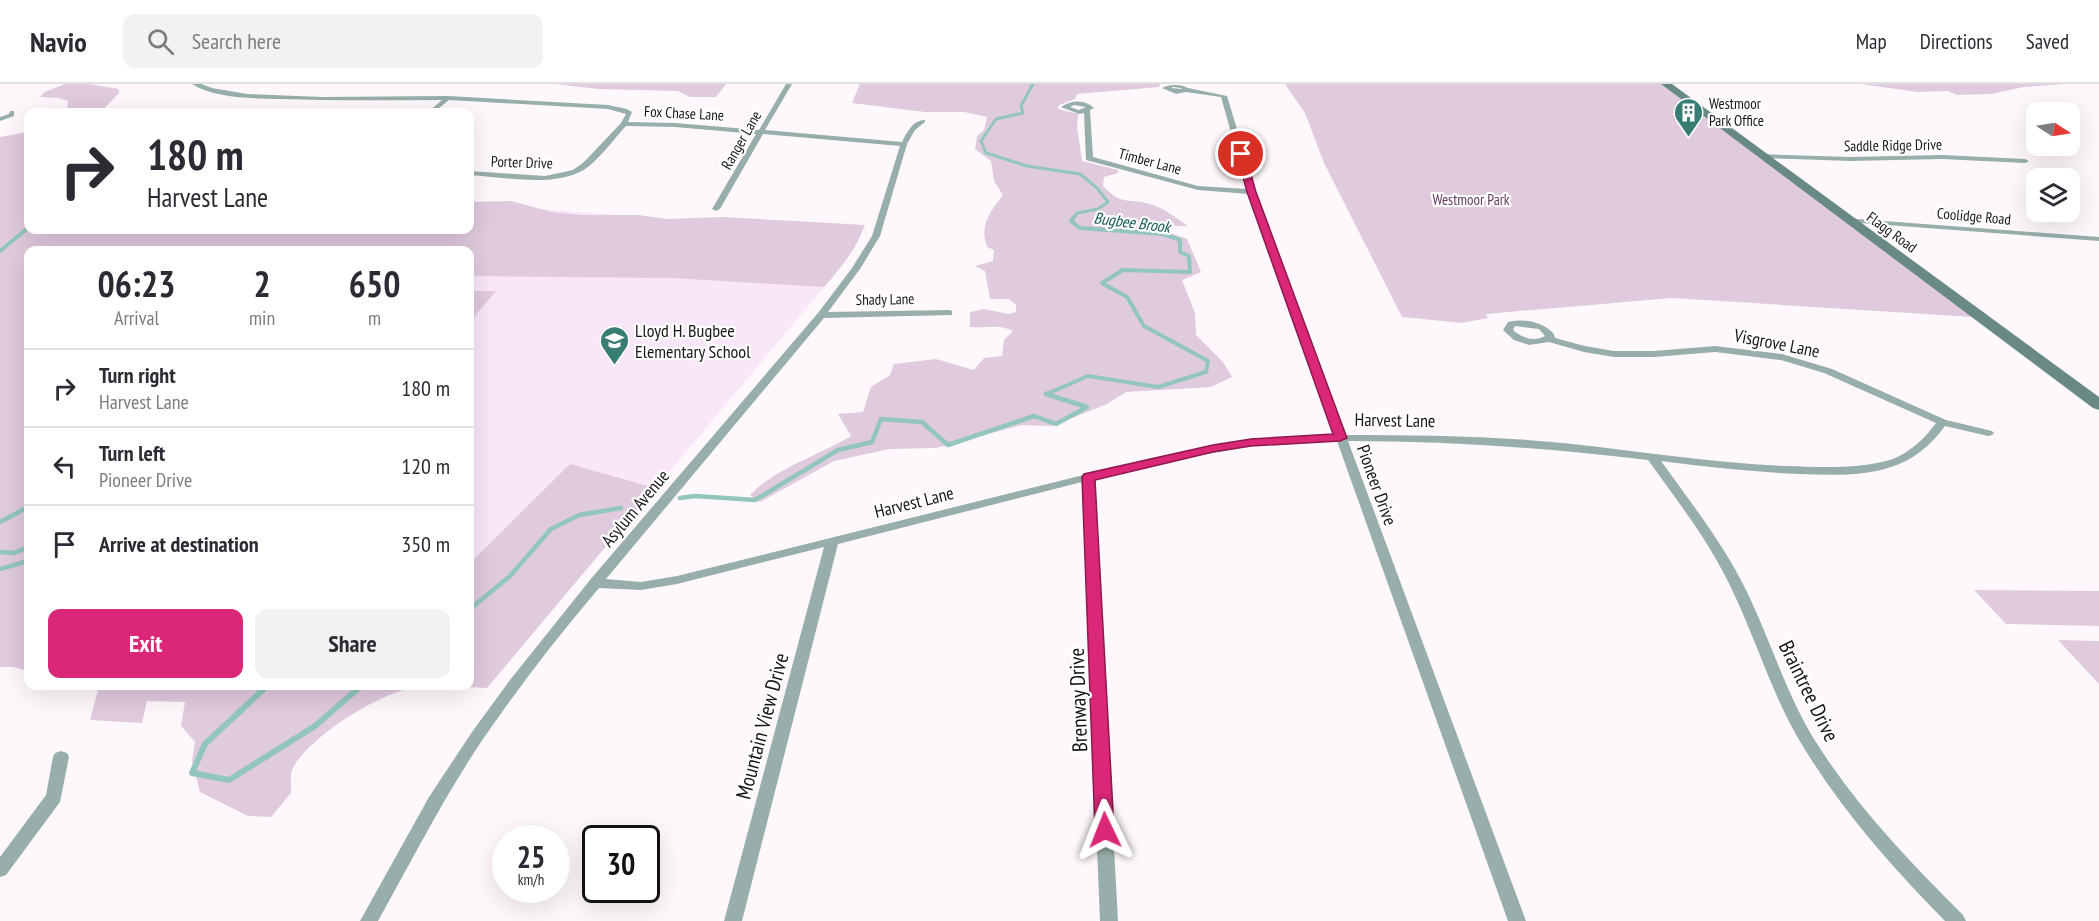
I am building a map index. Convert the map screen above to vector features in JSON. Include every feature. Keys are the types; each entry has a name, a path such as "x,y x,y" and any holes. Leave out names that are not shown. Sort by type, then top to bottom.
{"street":[{"name":"Fox Chase Lane","path":"195,84 211,90 256,96 322,99 448,98 620,108 631,115 624,124"},
{"name":"Ranger Lane","path":"716,209 789,84"},
{"name":"Flagg Road","path":"1666,84 2099,405"},
{"name":"Pioneer Drive","path":"1186,90 1224,96 1252,192 1516,921"},
{"path":"436,108 448,98"},
{"name":"Timber Lane","path":"1087,111 1089,158 1198,188 1252,192"},
{"path":"0,112 14,114 0,119"},
{"name":"Asylum Avenue","path":"369,921 435,802 477,736 515,684 595,583 821,315 856,269 876,236 904,144 912,129 923,121"},
{"name":"Fox Chase Lane","path":"624,124 675,125 904,144"},
{"name":"Porter Drive","path":"474,173 545,178 568,174 584,167 624,124"},
{"name":"Saddle Ridge Drive","path":"1762,156 1858,159 1942,157 2025,161"},
{"name":"Coolidge Road","path":"1847,220 2099,239"},
{"name":"Shady Lane","path":"821,315 949,313"},
{"name":"Visgrove Lane","path":"1549,339 1614,354 1654,354 1715,349 1782,357 1828,371 1942,422 1988,433"},
{"name":"Harvest Lane","path":"595,583 629,587 654,585 1088,477 1213,448 1251,443 1340,438 1428,438 1509,442 1653,459 1786,471 1845,472 1875,468 1906,457 1929,440 1942,422"},
{"name":"Braintree Drive","path":"1653,459 1730,572 1808,742 1853,808 1908,873 1957,921"},
{"name":"Brenway Drive","path":"1088,477 1109,921"},
{"name":"Mountain View Drive","path":"733,921 832,541"},
{"path":"0,870 54,797 61,757"}],"shaded area":[{"path":"494,205 860,235 855,248 824,287 656,488 653,487 474,680 474,246 453,246 465,234 474,234 474,225"}],"green space":[{"path":"65,84 89,84 119,89 119,93 105,108 67,108 68,101 40,97 44,92"},
{"path":"555,84 726,84 716,97 690,97 678,91 599,89"},
{"path":"860,84 1160,84 1159,87 1077,94 1075,99 1059,105 1058,109 1078,114 1077,127 1082,161 1118,170 1118,173 1104,177 1103,186 1110,193 1120,199 1155,206 1188,226 1167,226 1160,229 1187,239 1201,272 1182,280 1195,313 1196,335 1223,362 1232,377 1211,387 1126,392 1107,404 1052,426 1022,425 936,448 889,449 834,461 760,502 750,495 785,469 851,436 838,414 863,412 871,387 890,375 894,364 936,359 974,370 984,358 1002,356 1004,340 1013,331 997,327 970,327 970,312 984,309 1009,314 1016,312 1016,305 1009,299 990,299 985,271 975,266 993,261 994,250 987,247 985,225 990,213 1003,195 994,181 991,161 975,149 977,136 984,130 987,117 964,112 925,112 852,103"},
{"name":"Westmoor Park","path":"1285,84 1661,84 1973,317 1672,298 1486,314 1488,318 1462,323 1402,317 1324,163 1305,113"},
{"path":"1861,84 2065,84 2024,87 1991,94 1957,95 1948,91 1917,92"},
{"path":"24,133 24,234 474,234 474,202 511,201 552,212 582,215 639,215 667,219 722,217 865,225 848,258 824,287 672,278 474,276 474,246 24,246 24,670 0,667 0,137"},
{"path":"474,291 496,291 474,317"},
{"path":"570,464 655,488 487,688 474,687 474,559"},
{"path":"1974,590 2099,591 2099,626 2006,624"},
{"path":"2058,640 2099,641 2099,684"},
{"path":"98,690 404,690 378,700 343,720 311,745 291,772 291,793 271,817 248,816 200,792 192,761 195,742 181,726 185,702 147,701 142,723 90,720"}],"waterway":[{"name":"Bugbee Brook","path":"1033,84 1021,106 1023,113 996,119 981,141 986,153 1027,166 1080,174 1097,188 1108,202 1098,209 1077,213 1073,219"},
{"name":"Bugbee Brook","path":"1047,394 1088,376 1158,387 1206,372 1208,361 1144,326 1127,297 1102,283 1123,270 1190,272 1189,256 1180,252 1180,240 1163,234 1080,228 1071,221 1074,217"},
{"path":"0,251 24,231"},
{"name":"Bugbee Brook","path":"680,498 695,496 755,500 838,450 872,442 881,419 922,422 948,445 1034,416 1056,424 1087,407 1046,394 1049,393"},
{"name":"Bugbee Brook","path":"474,606 510,576 551,529 579,515 621,508"},
{"name":"Bugbee Brook","path":"0,522 24,509"},
{"path":"0,552 14,553 24,549"},
{"path":"0,569 24,562"},
{"name":"Bugbee Brook","path":"263,690 205,744 192,773 229,780 315,726 356,690"}],"place":[{"name":"Westmoor Park Office","path":"1688,138"},
{"name":"Lloyd H. Bugbee Elementary School","path":"614,366"}],"route":[{"path":"1105,830 1088,477 1213,448 1288,440 1340,438 1252,192 1241,154"}]}
